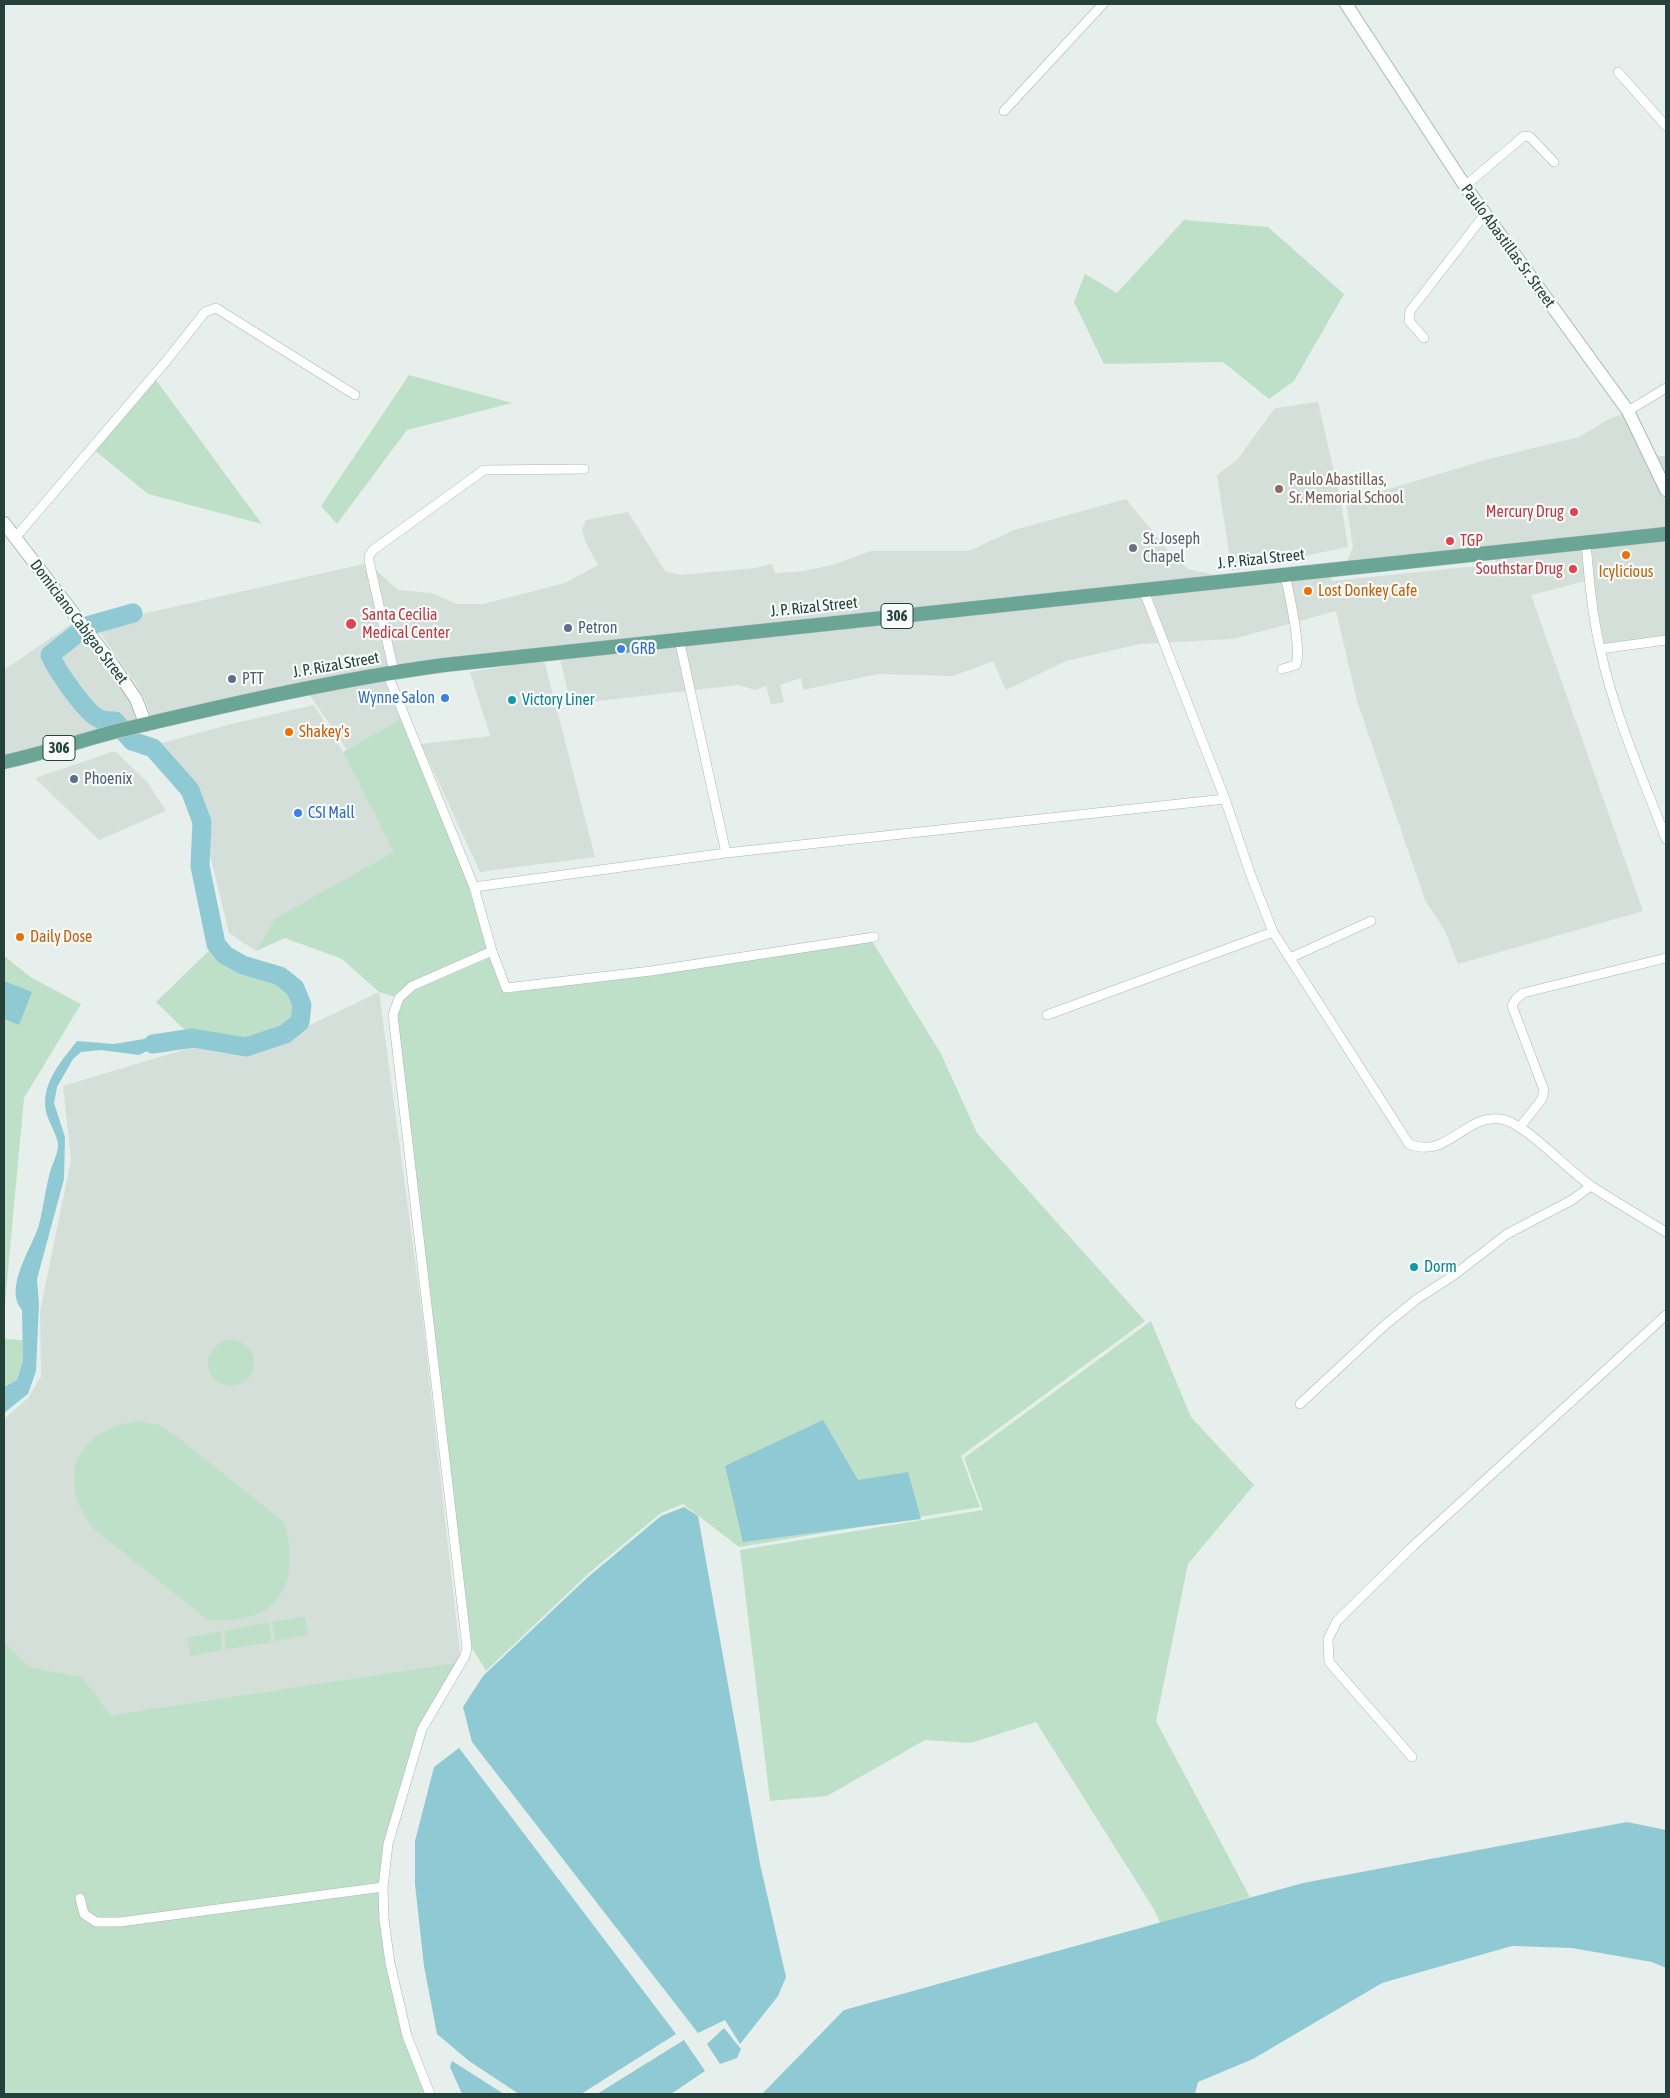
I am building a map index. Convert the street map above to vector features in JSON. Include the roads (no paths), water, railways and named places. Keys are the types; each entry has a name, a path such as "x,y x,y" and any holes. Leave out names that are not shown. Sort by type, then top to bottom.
{"main road":[{"name":"Paulo Abastillas Sr. Street","path":"1346,4 1465,186 1628,411 1666,490"},
{"name":"Domiciano Cabigao Street","path":"4,523 118,671 136,699 139,726"},
{"name":"J. P. Rizal Street","path":"4,762 139,726 281,693 391,672 679,639 1666,534"}],"street":[{"path":"1004,111 1103,4"},
{"path":"1618,72 1666,126"},
{"path":"1465,186 1524,136 1530,136 1554,162"},
{"path":"1424,338 1409,322 1410,311 1485,214"},
{"path":"15,538 167,360 205,312 211,308 216,308 354,395"},
{"path":"1628,411 1666,388"},
{"path":"584,469 484,470 373,550 369,556 391,672 474,887 492,951 506,988 651,971 874,936"},
{"path":"1586,543 1591,600 1600,648 1616,706 1666,839"},
{"path":"1282,669 1296,665 1297,661 1296,636 1285,574"},
{"path":"1143,589 1225,799 1259,900 1273,932 1408,1144 1421,1150 1436,1146 1482,1120 1496,1118 1506,1120 1520,1127 1568,1169 1591,1186 1666,1232"},
{"path":"679,639 726,853"},
{"path":"1600,648 1666,640"},
{"path":"474,887 726,853 1225,799"},
{"path":"1290,958 1371,921"},
{"path":"1048,1015 1273,932"},
{"path":"430,2094 407,2036 392,1972 384,1920 383,1887 388,1844 422,1729 465,1656 467,1648 393,1015 399,998 412,986 492,951"},
{"path":"1520,1127 1542,1099 1544,1090 1512,1006 1516,999 1523,993 1666,958"},
{"path":"1300,1404 1385,1325 1417,1300 1454,1275 1507,1234 1572,1200 1591,1186"},
{"path":"1412,1757 1328,1662 1328,1639 1337,1621 1413,1546 1666,1315"},
{"path":"80,1898 84,1914 96,1922 120,1922 383,1887"}],"water":[{"path":"4,981 32,992 19,1025 4,1019"},
{"path":"156,1037 177,1041 157,1046 139,1055 101,1050 81,1052 73,1059 57,1087 54,1103 65,1137 64,1179 37,1279 39,1304 36,1371 28,1394 4,1413 4,1387 17,1380 23,1360 22,1310 17,1301 17,1280 39,1225 49,1176 58,1147 45,1107 48,1086 52,1076 77,1041 114,1044"},
{"path":"823,1420 858,1480 908,1472 921,1519 743,1542 725,1466"},
{"path":"684,1507 698,1516 760,1864 786,1977 778,1996 740,2044 725,2020 698,2033 472,1742 463,1707 483,1676 588,1577 661,1516"},
{"path":"459,1748 676,2034 581,2094 519,2094 469,2061 437,2034 424,1966 415,1884 415,1841 434,1767"},
{"path":"1627,1822 1666,1830 1666,1968 1652,1962 1572,1948 1512,1946 1382,1983 1253,2059 1198,2082 1195,2094 762,2094 844,2010 1303,1883"},
{"path":"724,2028 741,2049 737,2058 720,2064 707,2044"},
{"path":"684,2040 705,2071 671,2094 597,2094"},
{"path":"452,2061 504,2094 462,2094 450,2067"}],"waterway":[{"path":"87,626 133,613"},
{"path":"79,632 50,655 65,680 87,709 100,719 115,721 132,741 153,748 190,790 202,822 200,866 216,944 225,955 243,965 280,976 295,988 302,1005 300,1022 285,1034 246,1047 193,1038 153,1044"}],"place":[{"name":"Paulo Abastillas, Sr. Memorial School","path":"1279,489"},
{"name":"Mercury Drug","path":"1574,512"},
{"name":"TGP","path":"1450,541"},
{"name":"St. Joseph Chapel","path":"1133,548"},
{"name":"Icylicious","path":"1626,555"},
{"name":"Southstar Drug","path":"1573,569"},
{"name":"Lost Donkey Cafe","path":"1308,591"},
{"name":"Santa Cecilia Medical Center","path":"351,624"},
{"name":"Petron","path":"568,628"},
{"name":"GRB","path":"621,649"},
{"name":"PTT","path":"232,679"},
{"name":"Wynne Salon","path":"445,698"},
{"name":"Victory Liner","path":"512,700"},
{"name":"Shakey's","path":"289,732"},
{"name":"Phoenix","path":"74,779"},
{"name":"CSI Mall","path":"298,813"},
{"name":"Daily Dose","path":"20,937"},
{"name":"Dorm","path":"1414,1267"}]}
